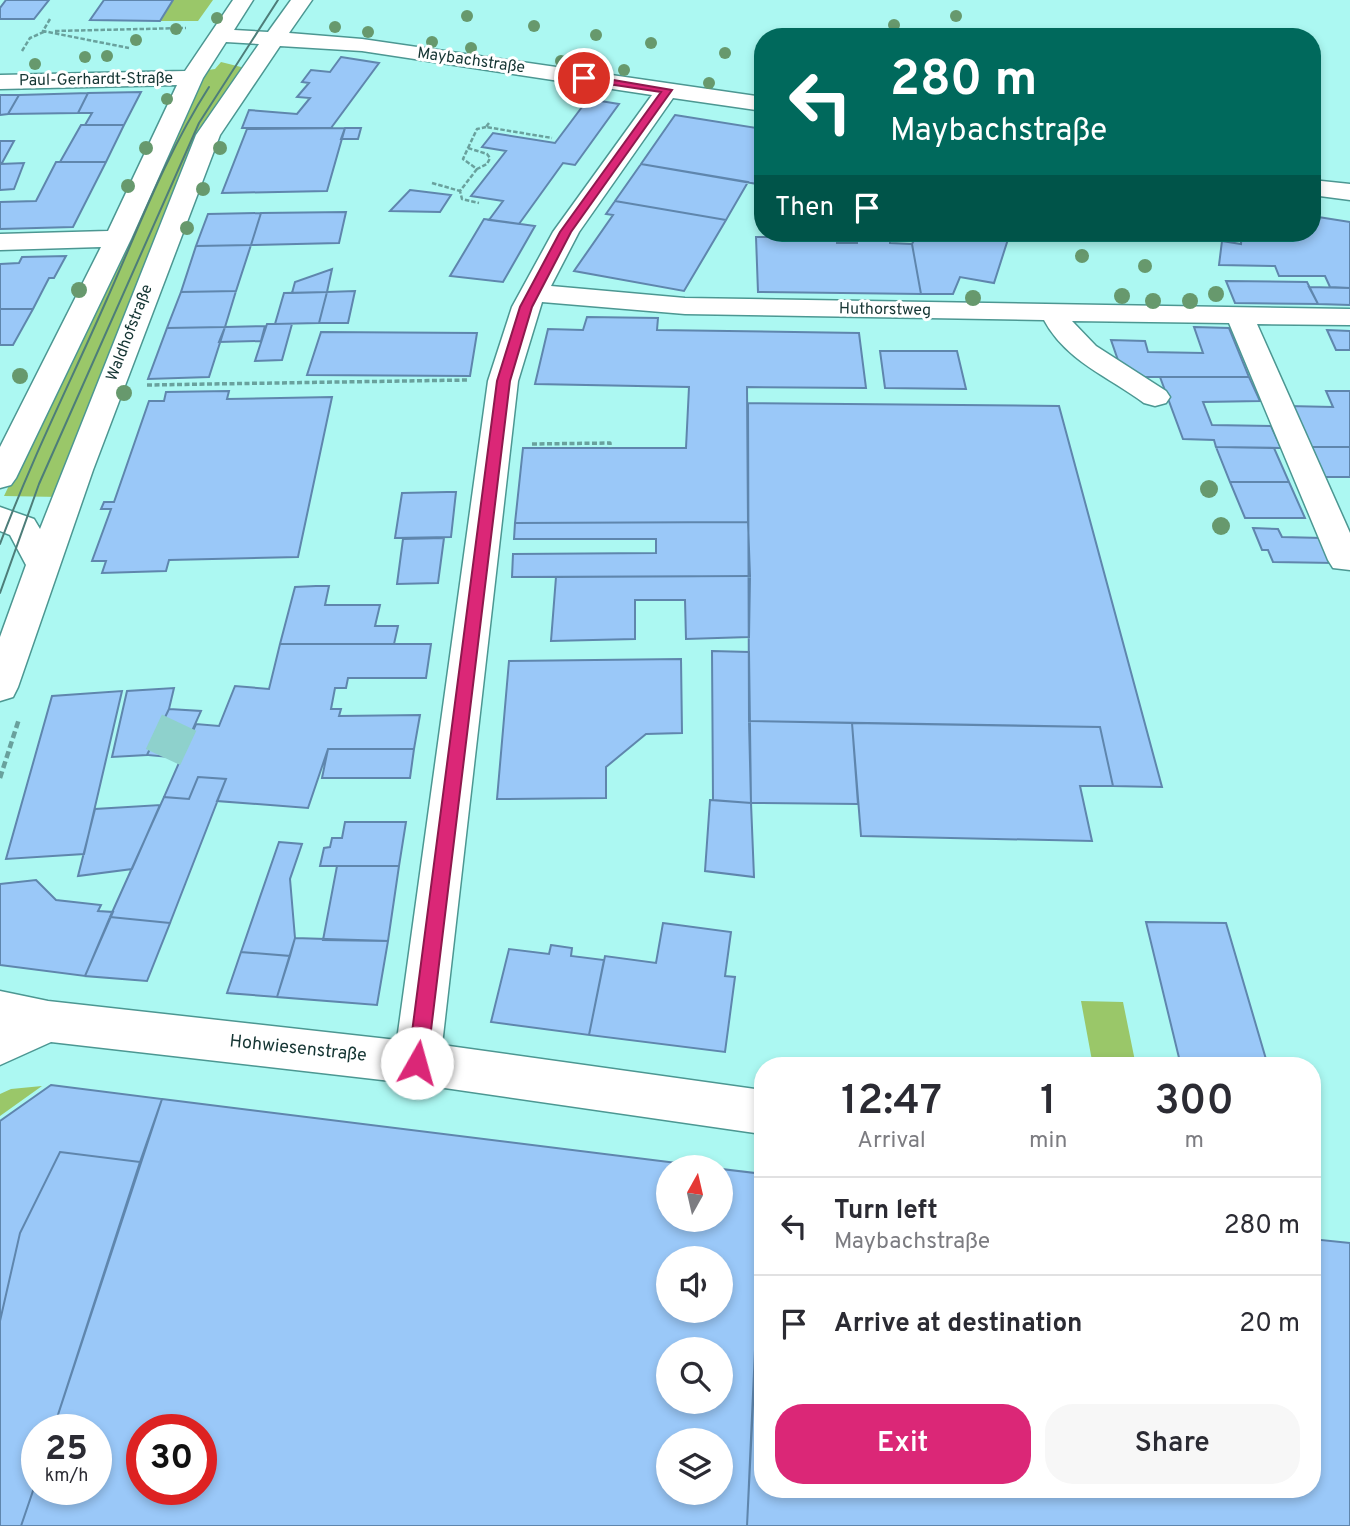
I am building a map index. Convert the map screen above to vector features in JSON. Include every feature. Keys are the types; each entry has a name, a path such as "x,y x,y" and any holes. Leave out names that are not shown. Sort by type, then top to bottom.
{"street":[{"path":"0,478 118,239 192,78 243,0"},
{"name":"Waldhofstraße","path":"0,687 43,565 208,135 302,0"},
{"name":"Maybachstraße","path":"219,35 362,45 527,78 667,90 754,103"},
{"name":"Paul-Gerhardt-Straße","path":"0,82 192,78"},
{"path":"417,1063 503,381 533,293 566,232 667,90"},
{"path":"1321,188 1350,192"},
{"path":"0,242 118,239"},
{"name":"Huthorstweg","path":"533,293 685,306 1057,320 1239,315 1350,317"},
{"path":"1239,315 1345,560"},
{"path":"1057,320 1076,358 1139,384 1155,397"},
{"path":"0,519 22,527 43,565"},
{"name":"Hohwiesenstraße","path":"0,1012 48,1021 417,1063 754,1111"},
{"path":"0,1044 48,1021"}],"path":[{"path":"43,31 50,19"},
{"path":"19,57 30,38 43,31 194,27"},
{"path":"43,31 134,48"},
{"path":"477,169 463,159 477,129 488,125 552,138"},
{"path":"467,148 487,153 490,158 477,169 460,191 461,199 479,203"},
{"path":"432,183 460,191"},
{"path":"155,385 503,381"},
{"path":"524,444 610,443 610,448"}],"green space":[{"path":"173,0 213,0 198,21 160,21"},
{"path":"221,62 245,68 60,497 4,496 208,70 215,69"},
{"path":"1081,1001 1123,1002 1134,1057 1091,1057"},
{"path":"42,1086 0,1116 0,1094 11,1089"}],"building":[{"path":"6,0 49,0 34,19 0,19 0,8"},
{"path":"104,0 173,0 160,21 90,20"},
{"path":"341,57 379,63 331,128 242,128 249,110 297,114 310,98 297,97 309,83 302,82 311,70 330,72"},
{"path":"141,92 124,125 85,125 92,113 78,113 88,93"},
{"path":"88,93 78,113 8,114 19,95"},
{"path":"0,95 19,95 8,114 0,115"},
{"path":"588,99 619,104 575,165 563,163 519,224 489,220 503,201 471,196 506,151 482,147 493,133 555,143"},
{"path":"675,115 754,128 754,183 641,164"},
{"path":"81,125 124,125 106,162 60,162"},
{"path":"345,128 327,191 222,193 247,129"},
{"path":"345,128 361,128 358,139 341,139"},
{"path":"0,141 14,141 0,164"},
{"path":"56,162 106,162 73,227 0,229 0,202 36,201"},
{"path":"24,163 14,189 0,190 0,164"},
{"path":"641,164 748,182 726,220 615,201"},
{"path":"410,190 451,195 440,212 390,211"},
{"path":"615,201 726,220 684,291 574,271 613,215 606,214"},
{"path":"346,212 339,243 251,245 261,213"},
{"path":"261,213 251,245 196,246 208,214"},
{"path":"1321,217 1350,222 1350,288 1330,287 1325,276 1279,276 1275,266 1219,265 1222,242 1321,242"},
{"path":"484,219 535,226 503,282 450,276"},
{"path":"756,242 890,242 912,244 921,294 758,292"},
{"path":"1007,242 994,283 960,277 953,294 921,294 912,244"},
{"path":"251,245 236,291 181,292 196,246"},
{"path":"66,256 54,278 49,278 33,309 0,309 0,264 19,263 22,257"},
{"path":"332,269 327,292 292,293 295,282"},
{"path":"1226,281 1307,282 1318,304 1235,303"},
{"path":"1309,287 1350,288 1350,305 1318,304"},
{"path":"236,291 225,327 167,328 181,292"},
{"path":"355,291 348,323 319,323 327,292"},
{"path":"327,292 319,323 275,324 284,293"},
{"path":"0,309 33,309 13,345 0,345"},
{"path":"587,317 658,318 657,330 859,333 866,388 747,387 748,522 515,523 523,448 686,448 689,387 535,384 548,329 583,330"},
{"path":"267,324 292,324 282,360 255,361"},
{"path":"265,326 261,341 219,342 225,327"},
{"path":"225,327 209,377 148,379 167,328"},
{"path":"1194,327 1229,328 1249,377 1140,377 1119,363 1111,340 1145,341 1148,352 1203,353"},
{"path":"1327,330 1350,331 1350,350 1336,350"},
{"path":"321,332 477,333 470,376 307,375"},
{"path":"880,351 957,351 966,389 885,388"},
{"path":"1160,377 1249,377 1260,401 1203,402 1212,425 1271,426 1281,448 1216,447 1214,440 1183,439"},
{"path":"229,391 227,399 332,397 298,557 169,560 166,571 102,573 106,561 92,561 111,509 101,509 104,502 114,502 149,401 164,401 166,392"},
{"path":"1326,391 1350,391 1350,447 1306,447 1289,406 1333,407"},
{"path":"748,403 1059,406 1162,787 1113,786 1100,727 749,721"},
{"path":"1216,447 1274,448 1289,482 1230,482"},
{"path":"1311,447 1350,447 1350,477 1324,477"},
{"path":"1230,482 1289,482 1305,518 1245,518"},
{"path":"456,492 451,537 395,538 402,493"},
{"path":"748,522 750,576 512,577 513,554 656,553 656,539 514,539 515,523"},
{"path":"1253,528 1278,529 1282,537 1322,538 1334,563 1273,562 1268,550 1262,550"},
{"path":"444,538 438,583 397,584 403,539"},
{"path":"750,576 749,637 686,639 685,600 635,600 635,639 551,641 556,577"},
{"path":"329,586 325,605 380,605 375,626 398,626 394,644 280,644 295,587"},
{"path":"280,644 431,644 426,678 348,678 346,688 335,688 331,709 341,709 339,716 420,715 414,749 328,749 308,808 217,801 226,779 198,777 189,799 164,797 196,724 219,726 235,686 269,689"},
{"path":"712,651 749,652 751,803 713,800"},
{"path":"681,659 682,733 646,734 606,767 606,798 497,799 509,661"},
{"path":"174,688 169,709 147,755 112,757 127,691"},
{"path":"122,691 84,854 6,859 52,696"},
{"path":"169,709 201,711 180,758 147,755"},
{"path":"749,721 852,723 858,804 751,803"},
{"path":"852,723 1100,727 1113,786 1080,786 1092,841 861,836"},
{"path":"328,749 414,749 410,778 322,778"},
{"path":"198,777 226,779 170,923 110,917 164,797 189,799"},
{"path":"710,800 751,803 754,877 705,871"},
{"path":"160,805 132,869 78,876 95,809"},
{"path":"345,822 406,822 399,866 320,866 324,848 330,847 332,838 342,838"},
{"path":"279,842 302,844 290,879 295,938 290,956 241,952"},
{"path":"337,866 399,866 388,941 323,940"},
{"path":"36,880 56,900 101,905 98,911 113,912 85,976 0,965 0,884"},
{"path":"110,917 170,923 147,981 85,976"},
{"path":"1146,922 1226,923 1265,1057 1179,1057"},
{"path":"663,923 731,932 725,976 735,977 725,1052 589,1035 605,956 656,963"},
{"path":"295,938 388,941 377,1005 277,997"},
{"path":"551,945 572,948 571,956 604,960 589,1035 491,1022 509,949 549,954"},
{"path":"241,952 290,956 277,997 227,993"},
{"path":"51,1085 162,1099 140,1162 60,1152 20,1233 0,1321 0,1121"},
{"path":"162,1099 656,1160 656,1232 733,1232 733,1170 754,1173 754,1372 747,1526 21,1526 28,1505 112,1505 112,1414 58,1414"},
{"path":"60,1152 140,1162 58,1414 21,1414 21,1505 28,1505 21,1526 0,1526 0,1321 20,1233"},
{"path":"1321,1240 1350,1243 1350,1526 747,1526 754,1385 754,1498 1321,1498"}],"tunnel":[{"path":"163,757 185,710"}],"tram line":[{"path":"0,593 39,484 199,123 278,0"},
{"path":"0,544 38,451 154,191 179,138 209,87"}],"route":[{"path":"417,1063 503,381 526,307 566,232 667,90 584,78"}]}
